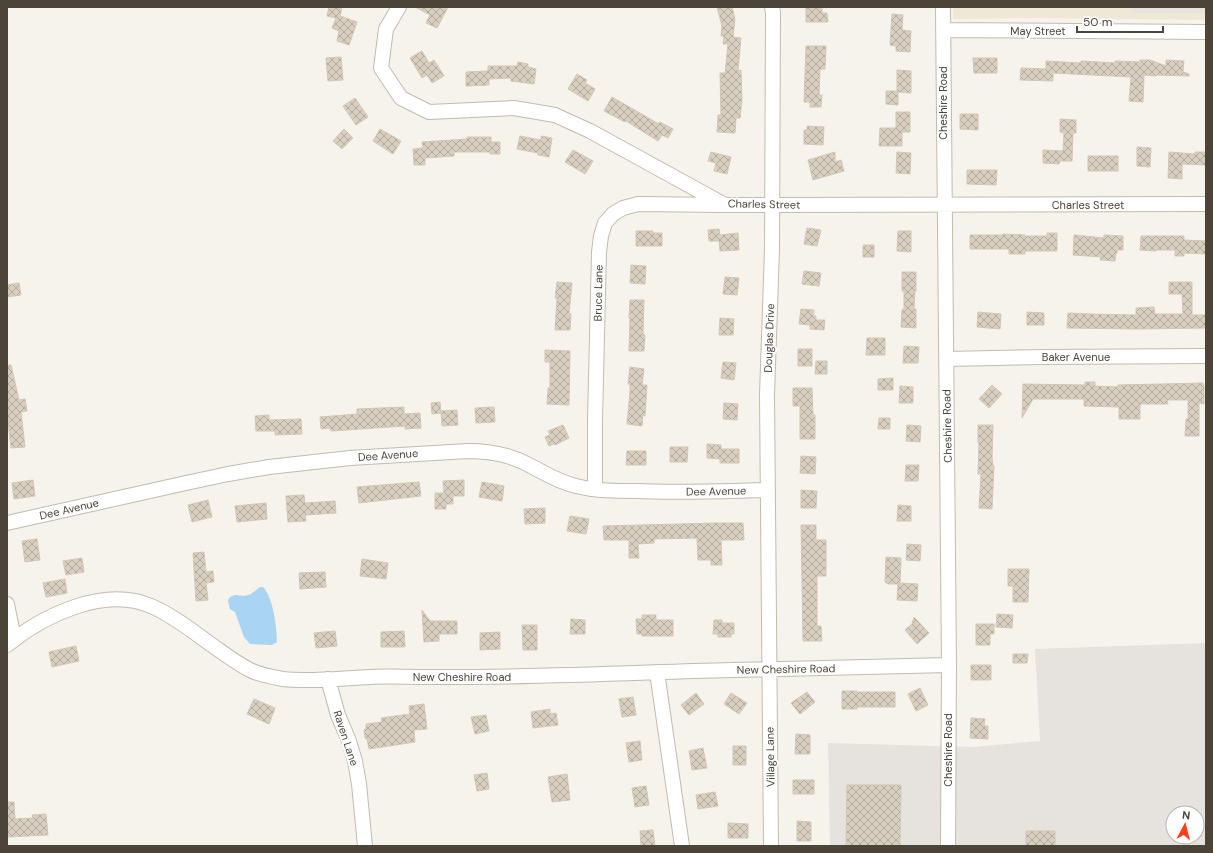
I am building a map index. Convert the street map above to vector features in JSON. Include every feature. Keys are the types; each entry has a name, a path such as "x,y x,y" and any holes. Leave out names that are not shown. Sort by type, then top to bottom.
{"street":[{"name":"Charles Street","path":"399,7 386,29 381,68 401,98 429,112 514,108 555,115 590,131 724,205 1206,204"},
{"name":"Douglas Drive","path":"769,669 767,395 772,249 772,7"},
{"name":"Cheshire Road","path":"943,7 949,665 948,846"},
{"name":"May Street","path":"943,30 1206,32"},
{"name":"Bruce Lane","path":"595,489 598,252 605,223 613,214 623,208 638,204 724,205"},
{"name":"Baker Avenue","path":"946,359 1206,356"},
{"name":"Dee Avenue","path":"7,523 228,474 309,462 468,450 488,451 507,456 525,463 558,480 576,486 595,489 655,492 768,490"},
{"name":"New Cheshire Road","path":"10,642 41,623 75,607 95,601 114,599 134,601 151,606 172,617 251,671 266,676 285,679 499,677 949,665"},
{"path":"7,604 10,642"},
{"name":"Village Lane","path":"769,669 771,846"},
{"path":"657,672 682,846"},
{"name":"Raven Lane","path":"328,679 338,715 349,741 355,762 359,784 365,846"}],"shaded area":[{"path":"953,7 1206,7 1206,20 1036,18 953,19"},
{"path":"1132,7 1206,7 1206,13 1132,13"},
{"path":"1206,643 1206,846 830,846 828,743 972,747 1040,741 1035,649"}],"water":[{"path":"260,587 263,587 266,592 274,613 277,642 272,645 250,644 244,637 235,612 230,609 229,606 228,600 230,597 235,595 245,596 251,594"}],"building":[{"path":"329,7 342,7 340,16 357,22 349,45 337,41 339,31 332,28 336,18 327,16"},
{"path":"415,7 448,7 437,28 426,23 430,15"},
{"path":"717,7 732,7 735,19 733,37 741,38 738,71 741,70 742,99 740,118 736,118 735,133 717,132 718,115 721,115 720,73 725,73 728,44 723,44 724,36 721,36 722,26"},
{"path":"806,7 822,7 822,13 827,13 828,22 806,22"},
{"path":"892,14 903,15 902,30 911,31 910,52 896,51 896,46 890,45"},
{"path":"806,46 826,46 825,69 820,69 819,95 822,95 821,107 810,107 810,102 804,102"},
{"path":"422,51 429,63 434,60 444,76 432,83 427,75 422,78 410,58"},
{"path":"341,57 343,80 328,81 326,58"},
{"path":"973,58 997,58 997,73 974,73"},
{"path":"1140,60 1150,60 1166,66 1166,60 1184,61 1183,72 1189,74 1189,76 1144,75 1143,102 1129,101 1131,77 1053,73 1053,81 1020,80 1021,68 1046,69 1046,61 1115,63 1115,61 1140,62"},
{"path":"518,62 528,64 528,67 536,69 534,84 511,81 511,78 489,79 489,85 466,86 466,72 488,71 488,66 517,66"},
{"path":"897,70 911,71 911,93 898,92 898,105 886,104 886,91 897,91"},
{"path":"577,74 587,80 585,83 595,89 588,101 568,89"},
{"path":"612,97 659,124 660,122 673,129 668,138 662,135 658,141 626,121 625,122 604,111"},
{"path":"355,98 368,117 356,125 343,106"},
{"path":"896,112 910,112 910,132 902,132 902,146 879,146 880,128 896,128"},
{"path":"960,114 978,114 978,130 960,129"},
{"path":"1060,119 1076,120 1076,133 1073,133 1072,161 1060,161 1059,164 1043,163 1043,150 1063,151 1064,133 1060,132"},
{"path":"807,126 824,127 823,145 804,144 804,130 807,130"},
{"path":"344,129 353,138 342,149 333,141"},
{"path":"380,129 401,141 393,154 373,141"},
{"path":"520,136 541,140 541,136 552,138 549,157 538,155 538,153 517,149"},
{"path":"467,137 491,137 491,142 500,142 500,154 490,154 490,152 454,152 454,156 425,158 425,165 414,165 413,149 423,148 422,142 467,139"},
{"path":"1137,147 1151,148 1150,167 1137,166"},
{"path":"573,150 593,161 585,174 565,162"},
{"path":"711,152 731,157 727,174 714,171 716,163 708,161"},
{"path":"835,152 835,162 841,160 844,171 813,180 808,160"},
{"path":"897,152 911,153 910,174 896,173"},
{"path":"1169,152 1195,154 1195,152 1206,152 1206,165 1182,164 1182,179 1168,178"},
{"path":"1088,156 1118,156 1118,171 1088,171"},
{"path":"967,170 997,170 996,185 967,184"},
{"path":"807,228 821,230 817,246 804,244"},
{"path":"719,229 720,235 738,233 739,250 720,251 719,241 709,241 708,230"},
{"path":"636,231 653,231 653,233 662,233 662,246 636,246"},
{"path":"898,231 911,231 911,252 897,251"},
{"path":"1047,233 1057,233 1057,251 1025,251 1025,254 1009,254 1009,249 970,249 970,235 1003,234 1047,236"},
{"path":"1074,235 1104,238 1104,235 1123,236 1123,250 1117,250 1115,261 1100,260 1101,257 1073,255"},
{"path":"1141,236 1184,236 1184,240 1206,241 1206,254 1184,253 1184,256 1175,256 1175,250 1140,250"},
{"path":"863,245 874,245 874,257 863,257"},
{"path":"631,265 646,266 645,284 630,283"},
{"path":"804,271 821,273 819,286 802,284"},
{"path":"902,272 916,272 914,309 916,309 916,328 901,327 902,310 904,308"},
{"path":"725,277 739,278 737,295 723,294"},
{"path":"557,282 572,283 569,314 571,314 570,330 555,330 557,298 555,298"},
{"path":"1169,282 1192,282 1192,315 1206,315 1206,328 1067,328 1068,313 1136,315 1136,308 1154,307 1155,314 1183,314 1182,294 1169,294"},
{"path":"19,283 21,295 7,297 7,285"},
{"path":"630,300 644,300 644,351 629,351"},
{"path":"801,309 814,310 813,316 816,316 816,320 825,320 824,330 810,329 810,325 799,324"},
{"path":"978,312 1001,314 1000,329 977,327"},
{"path":"1027,312 1044,313 1044,325 1027,325"},
{"path":"720,318 734,319 733,335 719,335"},
{"path":"867,338 885,338 885,355 866,355"},
{"path":"904,346 919,347 918,363 903,363"},
{"path":"798,349 812,349 812,366 798,366"},
{"path":"545,350 570,351 569,405 547,404 548,388 550,388 550,362 545,362"},
{"path":"816,361 827,361 827,374 815,374"},
{"path":"723,362 736,363 734,380 721,378"},
{"path":"7,365 11,365 19,400 25,399 27,411 21,412 25,447 11,448 7,413"},
{"path":"630,367 644,369 642,385 647,385 645,416 643,415 642,426 627,424 630,392 630,384 628,384"},
{"path":"893,378 893,390 878,390 878,379"},
{"path":"1085,382 1095,382 1095,386 1118,387 1118,385 1203,383 1204,404 1199,403 1199,436 1185,436 1186,419 1188,419 1188,400 1167,400 1168,404 1140,404 1140,419 1119,419 1119,407 1084,406 1084,399 1033,399 1022,418 1023,384 1085,385"},
{"path":"992,385 1002,394 989,408 979,399"},
{"path":"900,386 913,387 913,403 899,403"},
{"path":"793,388 812,388 813,415 815,415 815,439 800,439 800,406 793,406"},
{"path":"440,402 441,413 432,414 431,403"},
{"path":"724,403 738,404 737,420 723,419"},
{"path":"404,407 404,414 420,413 421,428 405,429 405,426 331,431 330,428 321,429 320,417 357,414 357,409"},
{"path":"494,407 495,422 476,423 475,408"},
{"path":"457,410 458,425 442,426 441,411"},
{"path":"269,415 269,420 301,419 302,434 275,435 275,431 256,431 255,416"},
{"path":"879,418 890,418 890,429 878,429"},
{"path":"563,425 569,438 555,445 549,446 545,437 550,435 548,431"},
{"path":"907,425 921,426 920,442 906,441"},
{"path":"978,425 993,425 992,457 994,466 992,509 979,508 981,474 978,474"},
{"path":"707,444 721,445 721,449 739,449 739,463 720,463 720,459 707,458"},
{"path":"670,447 688,447 687,462 670,462"},
{"path":"627,451 646,451 646,465 626,465"},
{"path":"801,456 816,457 815,474 800,473"},
{"path":"906,465 919,465 918,481 905,481"},
{"path":"33,480 35,496 14,499 12,483"},
{"path":"464,480 464,496 453,496 453,504 446,504 446,509 435,509 435,493 444,493 443,481"},
{"path":"419,482 421,496 359,503 357,487"},
{"path":"482,482 504,486 502,501 479,497"},
{"path":"801,490 817,491 816,508 801,508"},
{"path":"304,495 305,503 335,501 336,513 305,515 306,521 288,522 286,496"},
{"path":"208,500 212,517 192,522 188,505"},
{"path":"266,503 267,519 237,522 235,506"},
{"path":"898,505 911,506 911,521 897,521"},
{"path":"545,508 545,523 525,524 524,509"},
{"path":"570,516 589,519 586,534 567,531"},
{"path":"743,523 744,540 721,540 722,565 711,565 711,560 698,560 697,538 654,539 654,543 638,544 639,558 629,558 629,540 604,540 603,526"},
{"path":"801,525 816,525 816,540 826,540 826,576 817,576 817,626 821,626 822,641 803,641"},
{"path":"37,539 40,560 25,562 22,541"},
{"path":"907,544 921,545 920,561 906,560"},
{"path":"204,552 206,572 213,571 214,582 206,583 208,600 196,601 193,553"},
{"path":"886,557 901,558 900,583 918,584 917,601 897,600 898,584 888,584 885,582"},
{"path":"82,558 84,572 66,575 63,561"},
{"path":"362,559 388,563 386,579 360,576"},
{"path":"1008,569 1029,569 1028,602 1013,602 1013,586 1008,586"},
{"path":"325,572 326,587 300,589 299,573"},
{"path":"65,579 67,593 46,597 43,583"},
{"path":"422,610 430,621 457,621 457,634 439,634 439,641 424,642"},
{"path":"997,614 1013,615 1012,628 996,627"},
{"path":"642,615 656,615 656,620 673,620 673,636 642,636 642,634 637,634 636,619 642,619"},
{"path":"914,617 929,633 917,644 905,630 912,624"},
{"path":"571,619 585,620 585,634 570,634"},
{"path":"714,620 722,620 722,623 734,623 734,634 731,634 731,637 718,637 718,634 713,634"},
{"path":"976,624 994,624 994,634 990,634 990,645 976,645"},
{"path":"522,625 537,625 537,650 523,650"},
{"path":"335,631 337,646 316,648 314,633"},
{"path":"404,631 405,647 381,647 381,632"},
{"path":"500,632 500,649 480,650 480,633"},
{"path":"76,646 79,661 52,667 49,652"},
{"path":"1013,654 1028,654 1027,663 1013,663"},
{"path":"971,665 991,665 991,680 971,680"},
{"path":"920,688 928,705 916,711 908,694"},
{"path":"842,691 895,692 895,707 857,707 857,709 842,709"},
{"path":"807,692 815,702 800,714 791,703"},
{"path":"696,693 704,704 689,715 681,705"},
{"path":"731,693 747,703 739,714 724,704"},
{"path":"633,697 636,715 622,717 619,699"},
{"path":"254,699 275,708 269,724 247,714"},
{"path":"424,704 427,729 414,730 415,742 369,749 364,730 366,729 366,724 382,722 381,718 410,714 409,706"},
{"path":"550,709 550,714 556,713 558,725 533,728 531,712"},
{"path":"486,715 489,731 475,734 471,717"},
{"path":"971,718 985,719 984,726 988,726 988,739 970,738"},
{"path":"796,734 810,735 810,754 795,754"},
{"path":"640,741 642,760 629,762 626,743"},
{"path":"733,746 746,746 746,765 733,765"},
{"path":"703,748 707,768 692,770 689,751"},
{"path":"487,773 489,789 477,791 474,775"},
{"path":"567,774 570,800 552,802 548,777"},
{"path":"793,780 814,780 814,794 793,794"},
{"path":"847,785 901,785 900,846 846,846"},
{"path":"646,786 649,805 635,807 632,788"},
{"path":"715,792 718,806 698,809 696,795"},
{"path":"7,802 14,802 15,819 33,818 32,815 46,814 48,835 7,837"},
{"path":"797,821 811,822 811,841 797,841"},
{"path":"728,823 748,824 748,838 728,838"},
{"path":"653,830 655,846 641,846 640,831"},
{"path":"1026,831 1055,831 1055,846 1026,846"}]}
